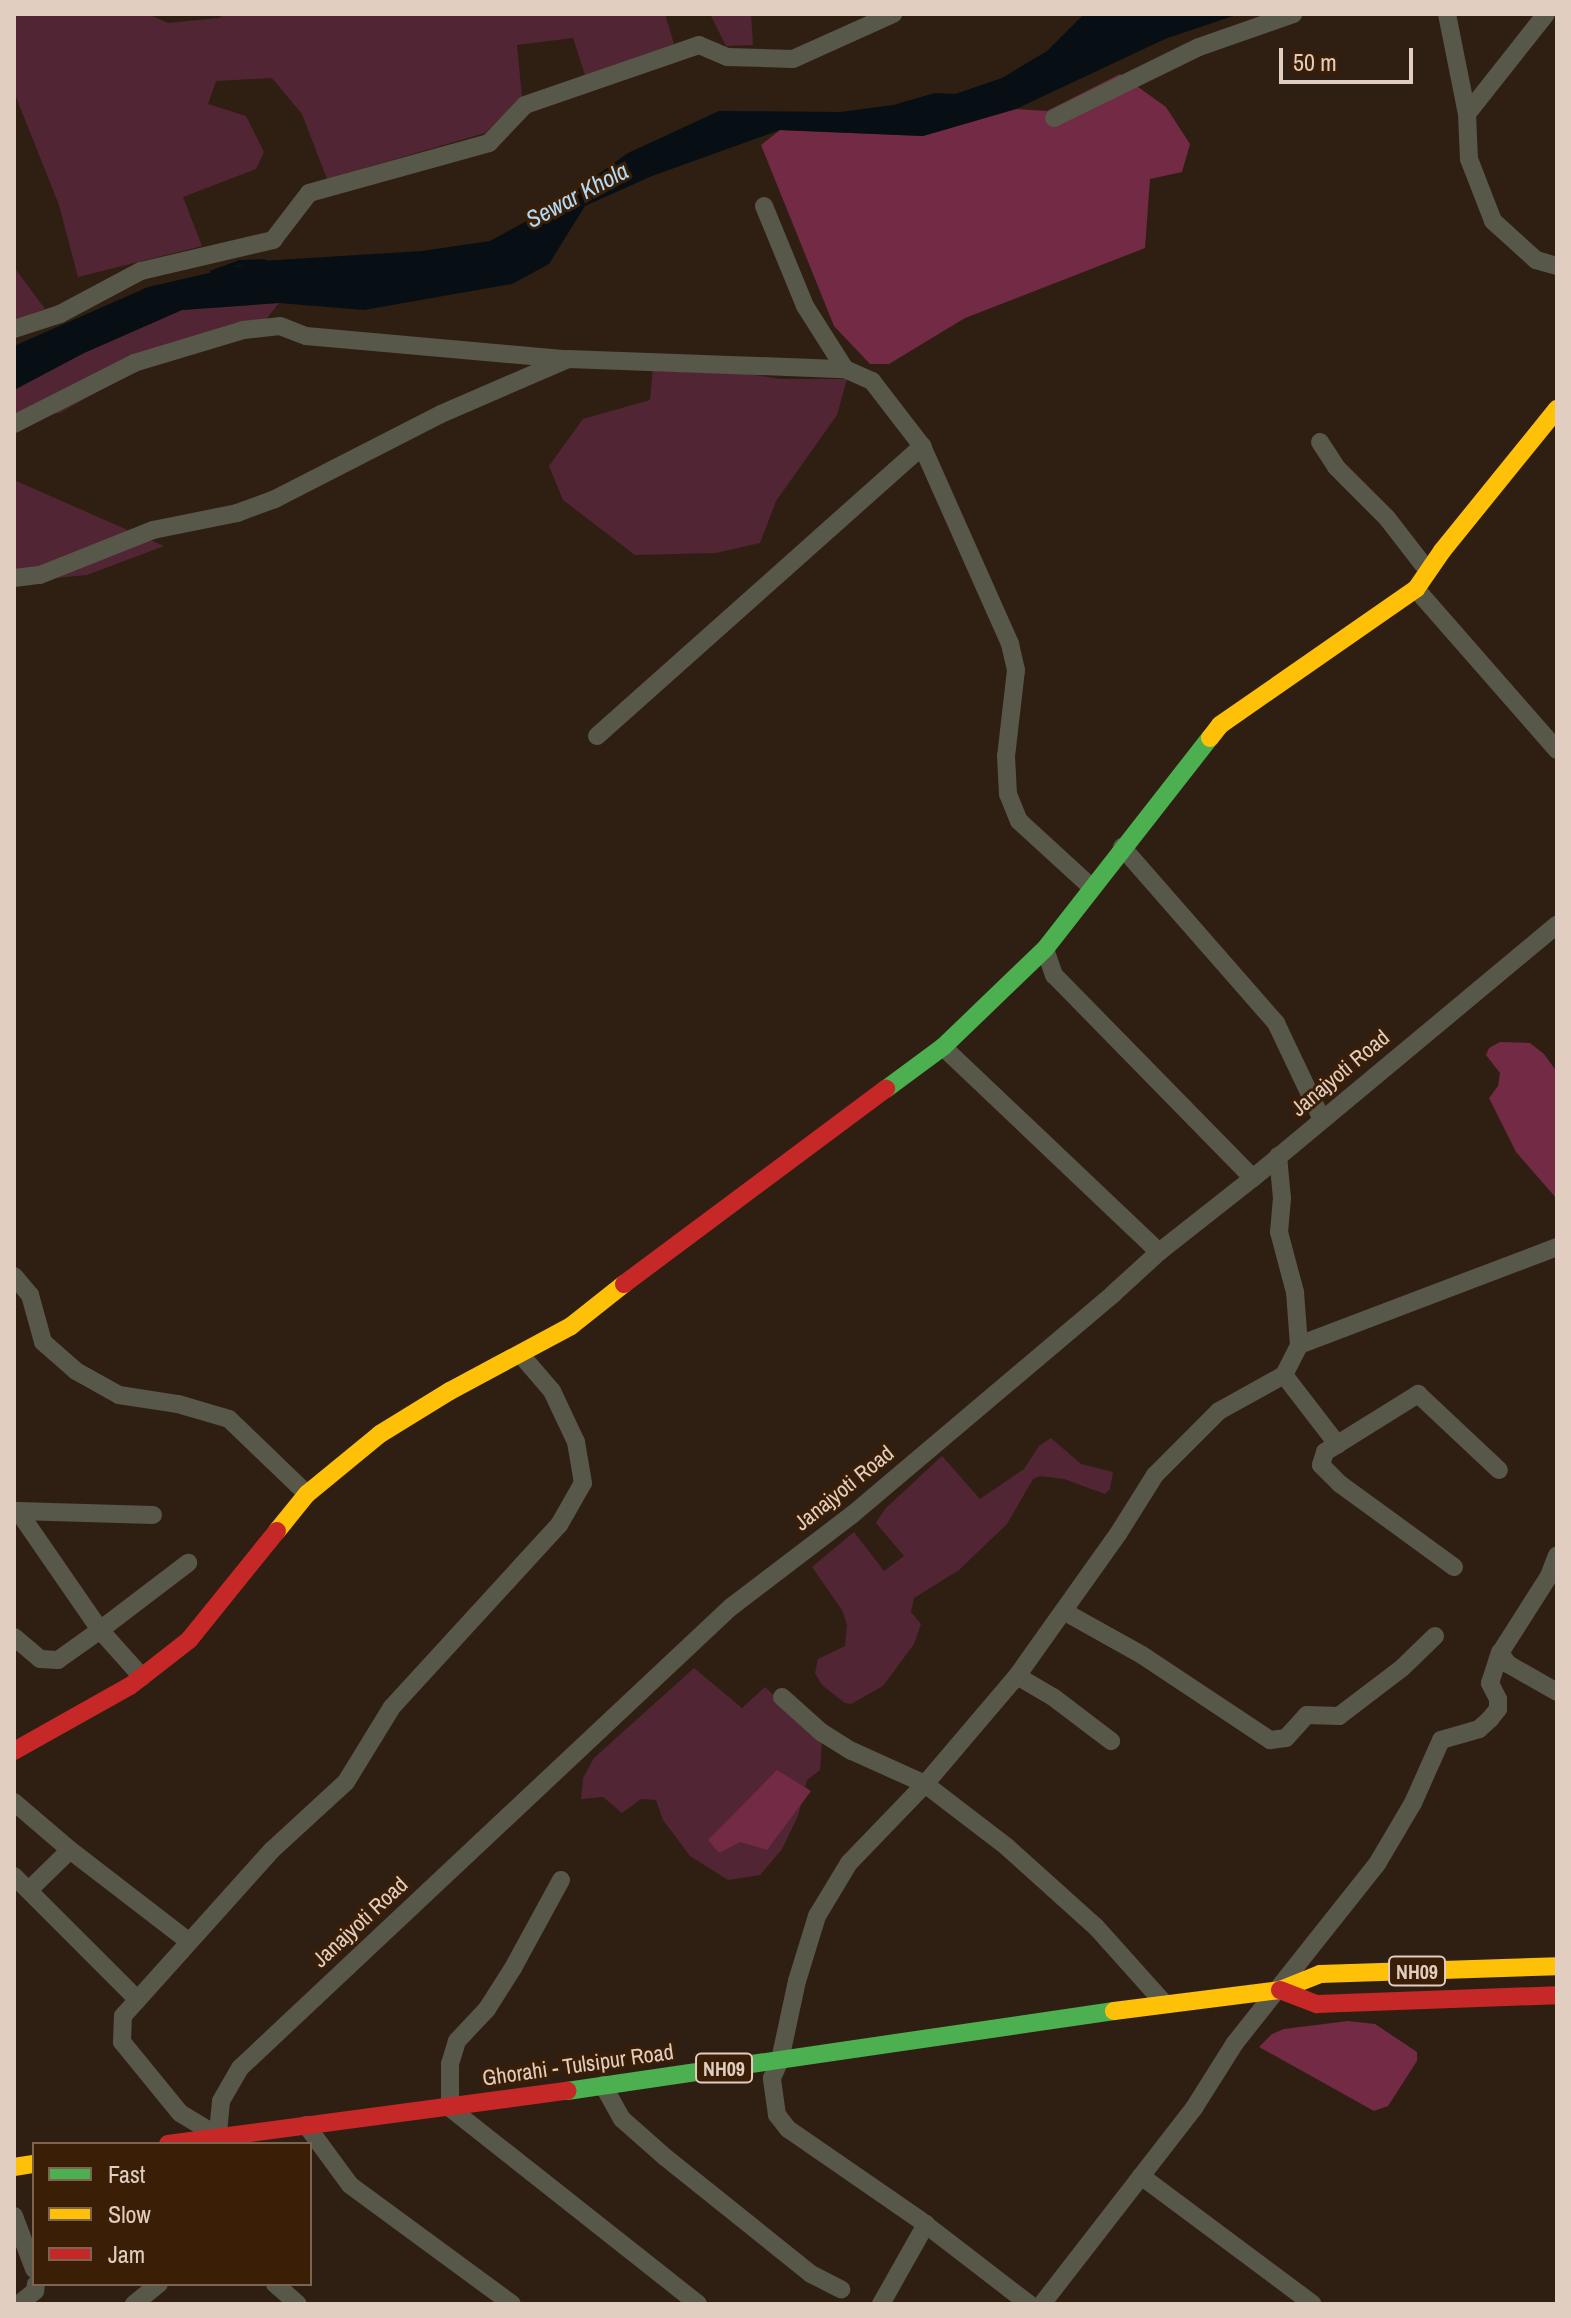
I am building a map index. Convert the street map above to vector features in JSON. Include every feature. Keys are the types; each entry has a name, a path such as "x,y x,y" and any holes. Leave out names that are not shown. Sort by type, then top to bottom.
{"street":[{"path":"14,329 60,314 141,271 273,240 309,193 489,143 525,105 699,45 727,57 793,59 893,14"},
{"path":"1054,118 1199,47 1293,14"},
{"path":"1447,14 1467,114 1469,159 1493,221 1536,260 1557,266"},
{"path":"1467,114 1546,14"},
{"path":"764,206 805,306 845,369"},
{"path":"14,424 134,363 243,330 280,326 306,336 568,359 845,369 872,381 922,446 1013,657 1016,670 1006,756 1008,794 1019,821 1091,887"},
{"path":"14,578 40,575 153,530 237,513 275,499 441,414 568,359"},
{"path":"14,1751 142,1677 189,1640 307,1494 380,1434 450,1391 571,1326 693,1230 943,1047 1045,949 1220,725 1416,589 1557,409"},
{"path":"1320,442 1336,467 1387,518 1428,571"},
{"path":"597,736 922,446"},
{"path":"1416,589 1557,750"},
{"path":"1122,847 1276,1023 1300,1066 1322,1120"},
{"name":"Janajyoti Road","path":"218,2140 221,2101 240,2068 731,1607 853,1514 1159,1252 1253,1178 1557,925"},
{"path":"1045,949 1054,975 1253,1178"},
{"path":"943,1047 1159,1252"},
{"path":"1029,2304 926,2224 788,2129 777,2115 772,2097 772,2078 780,2060 797,1981 817,1916 849,1863 925,1784 1017,1676 1065,1612 1155,1475 1219,1411 1284,1375 1299,1345 1295,1292 1279,1232 1282,1198 1278,1156"},
{"path":"1299,1345 1557,1247"},
{"path":"14,1276 30,1295 43,1342 76,1371 119,1395 178,1404 229,1419 307,1494"},
{"path":"218,2140 180,2113 122,2042 123,2016 272,1850 346,1782 392,1707 559,1525 583,1483 576,1442 552,1391 521,1355"},
{"path":"1284,1375 1338,1445"},
{"path":"1454,1567 1340,1484 1321,1465 1325,1452 1418,1394 1499,1470"},
{"path":"16,1511 100,1630 142,1677"},
{"path":"16,1511 153,1515"},
{"path":"1042,2304 1194,2108 1235,2043 1377,1864 1413,1803 1441,1740 1479,1729 1498,1709 1497,1694 1490,1683 1500,1653 1553,1579 1557,1555"},
{"path":"14,1637 40,1659 58,1660 188,1563"},
{"path":"1065,1612 1142,1655 1270,1740 1286,1738 1307,1715 1339,1716 1402,1668 1435,1636"},
{"path":"1500,1653 1508,1664 1557,1692"},
{"path":"1017,1676 1053,1697 1111,1741"},
{"path":"782,1697 821,1732 842,1745 925,1784 1051,1884 1096,1927 1165,2004"},
{"path":"14,1802 70,1850 188,1941"},
{"path":"29,1890 70,1850"},
{"path":"14,1876 136,1998"},
{"path":"561,1880 487,2009 457,2041 450,2064 450,2108 698,2304"},
{"name":"Ghorahi - Tulsipur Road","path":"193,2142 1280,1990 1320,1974 1557,1966"},
{"name":"Ghorahi - Tulsipur Road","path":"1280,1990 1317,2004 1557,1995"},
{"path":"603,2085 622,2119 665,2157 811,2274 841,2289"},
{"path":"306,2125 350,2185 512,2304"},
{"path":"1141,2176 1313,2304"},
{"path":"14,2216 32,2264"},
{"path":"881,2304 926,2224"},
{"path":"19,2304 35,2291 36,2286"},
{"path":"277,2286 298,2304"},
{"path":"134,2304 158,2292"}],"shaded area":[{"path":"14,14 148,14 168,23 219,18 225,14 665,14 674,44 585,75 573,38 517,45 522,97 485,133 327,179 302,114 272,78 216,81 208,104 246,116 264,152 256,169 183,197 202,246 78,277 59,205 14,92"},
{"path":"710,14 751,14 753,45 726,46"},
{"path":"1120,74 1166,107 1190,144 1182,172 1150,179 1145,248 965,318 889,364 870,364 834,326 761,145 780,130 923,136 1016,109 1047,111"},
{"path":"14,267 45,309 14,320"},
{"path":"279,303 257,331 144,365 60,413 14,418 14,390 84,353 182,310"},
{"path":"653,366 718,369 780,379 847,379 837,415 776,501 760,543 716,553 635,555 563,500 549,466 583,419 650,400"},
{"path":"14,480 164,546 87,575 14,582"},
{"path":"1500,1042 1530,1043 1544,1054 1557,1072 1557,1199 1516,1152 1489,1098 1498,1086 1500,1073 1486,1055 1489,1048"},
{"path":"1051,1438 1081,1464 1113,1472 1110,1489 1105,1494 1064,1479 1040,1476 1033,1479 1007,1524 959,1570 914,1598 911,1612 921,1624 914,1644 883,1686 851,1704 845,1703 822,1685 815,1673 818,1659 845,1646 847,1625 842,1610 812,1567 854,1532 884,1571 904,1556 876,1523 885,1509 942,1456 980,1499 1024,1469 1039,1446"},
{"path":"694,1668 742,1708 765,1687 822,1741 820,1770 807,1780 798,1816 782,1849 760,1875 728,1880 690,1856 663,1820 656,1800 641,1799 622,1813 603,1797 581,1799 583,1778 594,1758"},
{"path":"777,1770 811,1791 767,1850 740,1842 719,1853 708,1840"},
{"path":"1348,2021 1375,2024 1417,2052 1417,2061 1388,2106 1374,2111 1259,2047 1272,2034 1284,2029"}],"water":[{"path":"1084,14 1239,14 1165,39 1016,109 923,136 780,130 652,176 585,206 549,264 512,284 364,310 279,303 182,310 84,353 14,390 14,346 148,287 261,261 422,251 490,241 554,206 628,153 719,111 840,112 893,105 935,93 955,94 1002,78 1047,51"}],"waterway":[{"name":"Sewar Khola","path":"212,272 239,262 264,261"}],"traffic: fast":[{"path":"886,1089 943,1047 1045,949 1210,738"},
{"path":"567,2091 1114,2011"}],"traffic: slow":[{"path":"1210,738 1220,725 1416,589 1442,551 1557,409"},
{"path":"277,1531 307,1494 380,1434 450,1391 571,1326 624,1284"},
{"path":"1114,2011 1280,1990 1320,1974 1557,1966"},
{"path":"14,2167 32,2164"}],"traffic: jam":[{"path":"624,1284 886,1089"},
{"path":"14,1751 130,1686 189,1640 277,1531"},
{"path":"1280,1990 1317,2004 1557,1995"},
{"path":"183,2142 567,2091"}]}
